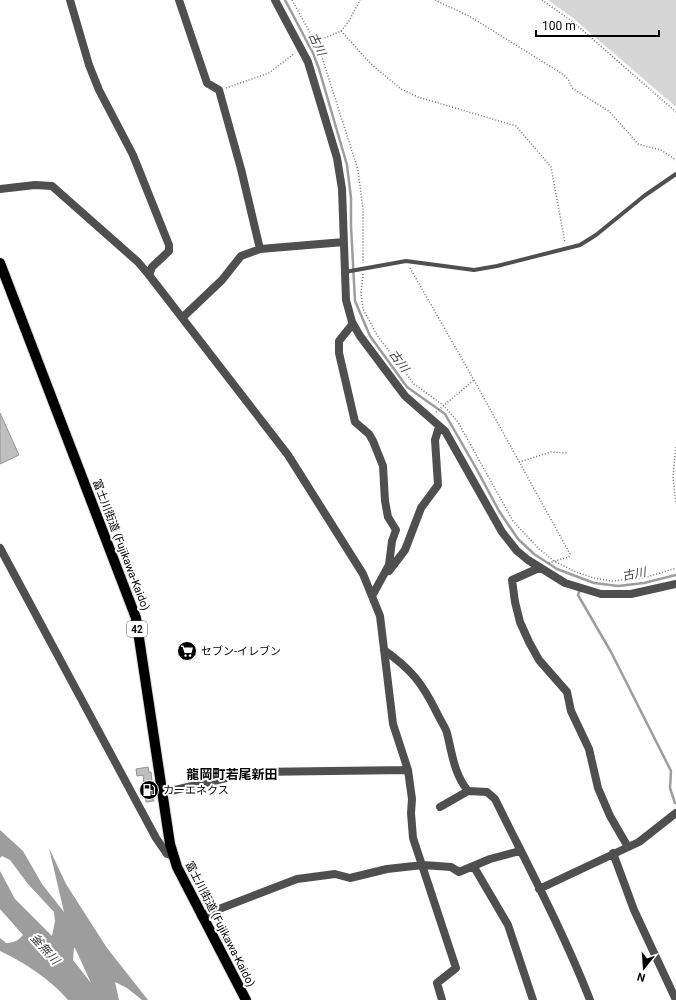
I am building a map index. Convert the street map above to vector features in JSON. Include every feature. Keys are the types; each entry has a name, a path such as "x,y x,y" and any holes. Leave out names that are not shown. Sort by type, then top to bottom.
{"main road":[{"name":"富士川街道 (Fujikawa-Kaido)","path":"0,262 136,618 162,793 174,856 181,878 246,1000"}],"street":[{"path":"70,0 89,65 99,90 134,155 169,245 169,251 152,267 149,275"},
{"path":"179,0 207,83 219,90 241,169 260,249"},
{"path":"275,0 308,62 337,158 342,189 348,308 356,329 404,396 439,427 452,442 502,532 517,551 539,568 564,583 601,594 631,594 676,584"},
{"path":"0,189 35,185 52,186 138,262 183,317 288,455 355,560 380,616 386,676 393,724 408,770 412,799 411,814 413,838 456,968 437,983 442,1000"},
{"path":"183,317 222,280 241,256 260,249 344,242"},
{"path":"351,326 339,341 339,353 355,422 369,434 373,440 383,466 385,501 388,517 396,530 392,541 389,564 382,580"},
{"path":"372,596 382,580 405,550 421,508 438,485 435,440 439,427"},
{"path":"0,548 156,838 167,854 174,856"},
{"path":"539,568 512,580 520,622 539,660 568,692 571,711 589,749 598,788 610,816 628,847"},
{"path":"384,650 414,674 427,691 446,731 453,763 462,783 468,791"},
{"path":"162,793 252,772 281,770 408,770"},
{"path":"440,807 468,791 487,792 495,799 578,969 590,1000"},
{"path":"539,889 639,842 676,813"},
{"path":"201,916 296,879 335,874 350,878 387,869 423,865 451,867 459,872 490,859 520,850"},
{"path":"613,853 634,910 676,1000"},
{"path":"474,867 508,925 533,1000"}],"lane":[{"path":"346,272 406,261 474,270 497,266 580,245 644,196 676,174"}],"path":[{"path":"292,0 314,41 329,78 358,170 363,209 361,293 366,316 408,377 424,392 444,405 458,422 513,521 524,535 554,561 576,572 594,578 612,581 644,578 676,568"},
{"path":"314,41 341,31 349,21 360,0"},
{"path":"435,0 469,16 561,73 568,79 572,88 610,112 638,144 661,150 676,160"},
{"path":"542,0 573,22 676,112"},
{"path":"341,31 371,64 401,89 425,99 516,126 551,167 566,248"},
{"path":"219,90 269,73 296,52"},
{"path":"406,261 474,380 570,554 569,557 550,562"},
{"path":"434,415 474,380"},
{"path":"676,447 673,477 676,504"},
{"path":"519,462 551,452 568,453"}],"shaded area":[{"path":"548,0 676,0 676,107 573,18"}],"water":[{"name":"釜無川","path":"0,830 23,851 42,884 64,912 49,848 66,884 107,948 148,1000 142,1000 127,988 115,982 119,1000 68,1000 54,985 37,972 0,951 0,938 6,943 11,943 23,935 0,909 0,871 15,899 52,936 55,921 54,912 28,884 10,860 2,856 0,858","holes":["75,948 91,983 73,960"]}],"building":[{"path":"0,413 19,455 0,464"},
{"path":"148,767 149,772 151,772 154,801 146,802 143,775 137,776 136,769"}],"waterway":[{"name":"古川","path":"285,0 313,53 347,165 351,198 355,301 370,336 407,387 445,414 499,511 518,539 534,554 557,569 594,583 618,586 644,583 676,575"},
{"path":"580,590 578,595 611,652 671,771 670,788 675,803"}],"place":[{"name":"セブン-イレブン","path":"187,651"},
{"name":"カーエネクス","path":"149,790"}],"district":[{"name":"龍岡町若尾新田","path":"232,774"}]}
